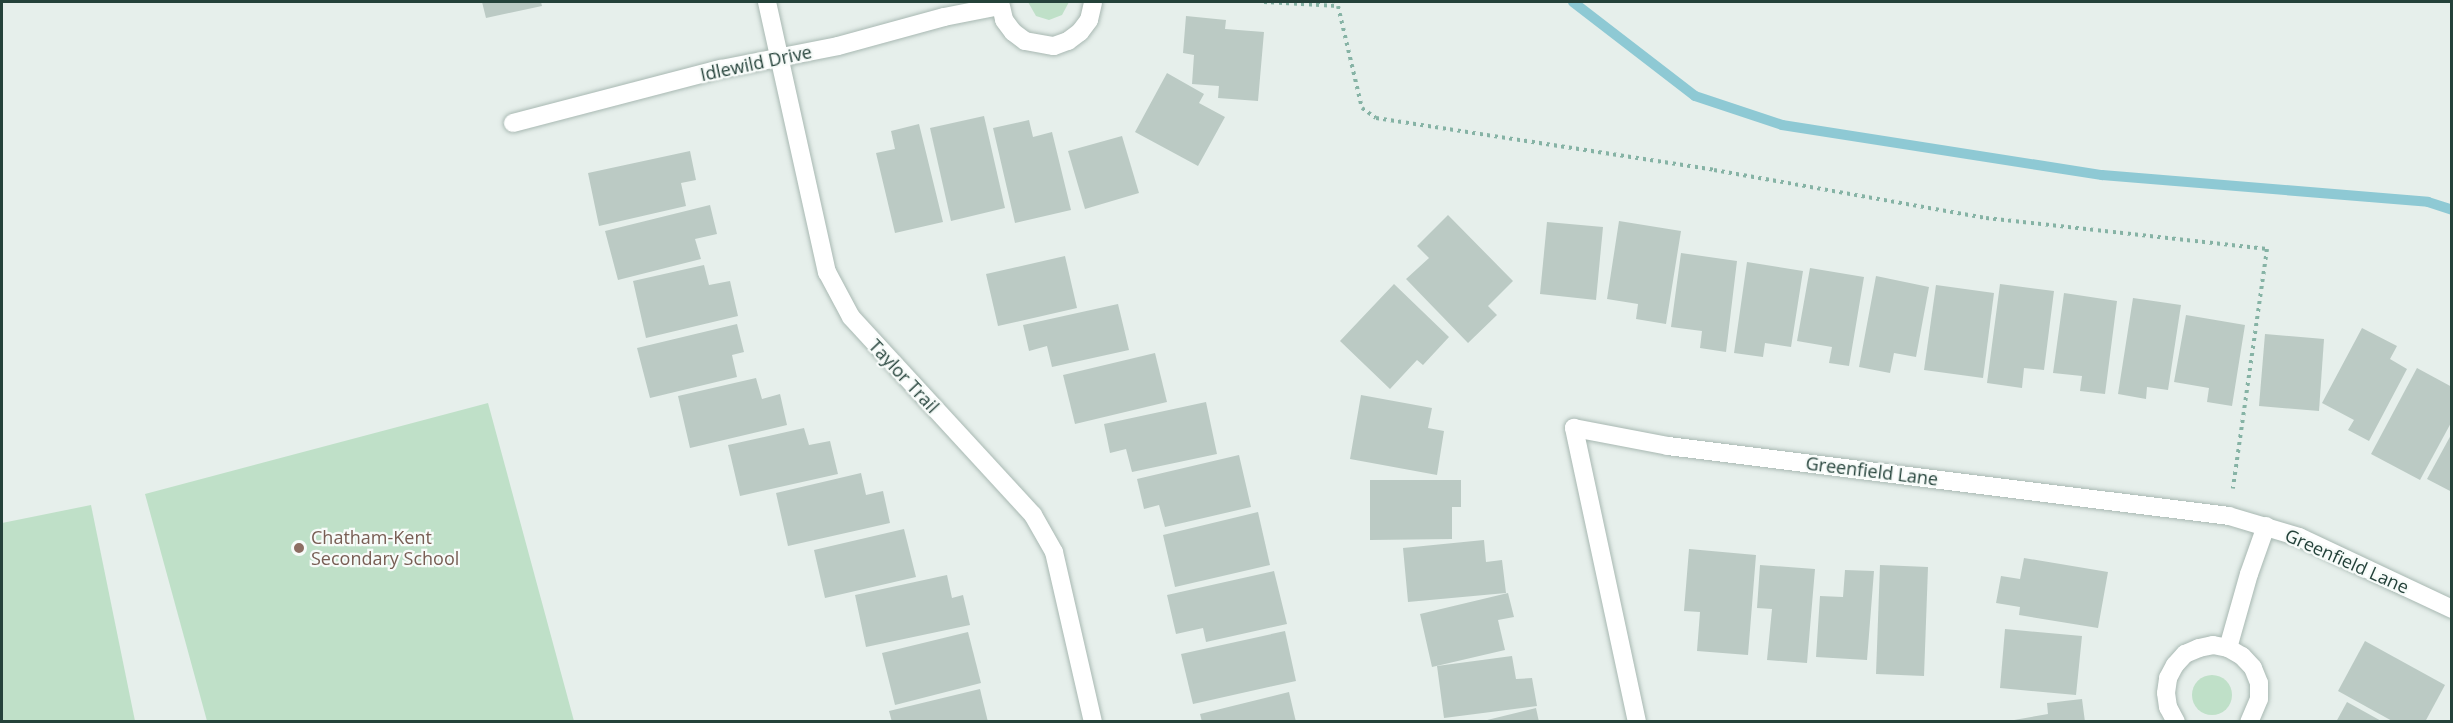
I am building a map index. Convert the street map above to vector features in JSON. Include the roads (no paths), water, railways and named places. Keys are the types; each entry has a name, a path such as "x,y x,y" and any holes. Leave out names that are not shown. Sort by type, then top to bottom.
{"street":[{"name":"Taylor Trail","path":"766,2 827,272 850,317 1033,515 1054,552 1093,722"},
{"name":"Idlewild Drive","path":"513,123 721,69 837,46 1000,4 1004,20 1013,32 1025,41 1054,46 1068,41 1080,32 1089,21 1093,2"},
{"name":"Greenfield Lane","path":"1637,722 1574,428 1668,446 2229,516 2266,526 2333,552 2451,609"},
{"path":"2228,648 2248,574 2266,526"},
{"path":"2176,722 2168,707 2166,693 2168,678 2175,665 2185,654 2213,645 2228,648 2242,656 2253,668 2259,683 2259,699 2249,722"}],"waterway":[{"path":"1573,2 1695,96 1782,125 2102,175 2428,202 2452,210"}],"place":[{"name":"Chatham-Kent Secondary School","path":"299,548"}]}
